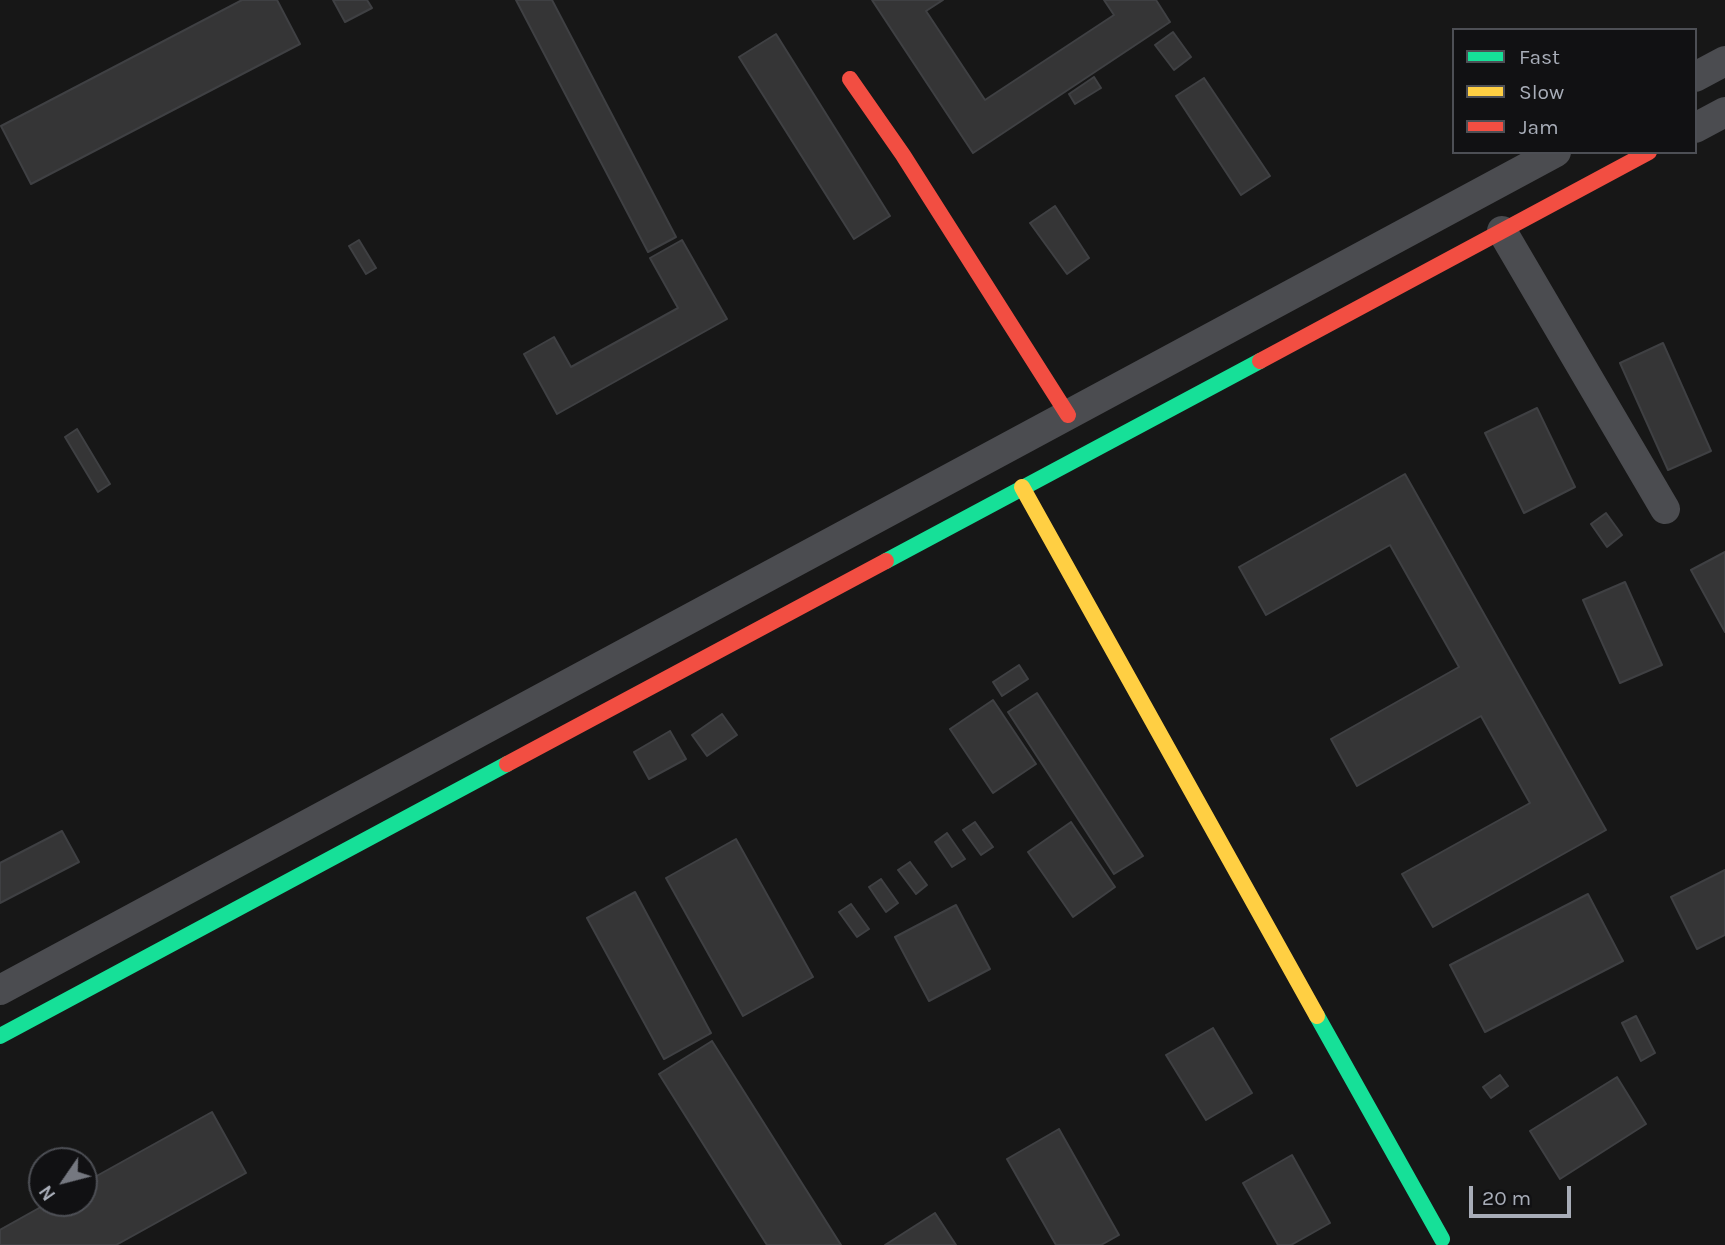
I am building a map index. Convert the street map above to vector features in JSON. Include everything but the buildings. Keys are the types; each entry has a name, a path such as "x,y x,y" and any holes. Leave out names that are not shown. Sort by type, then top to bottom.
{"street":[{"path":"1697,77 1725,61"},
{"path":"850,79 903,155 1068,415"},
{"path":"1697,127 1725,112"},
{"path":"0,990 1552,154"},
{"path":"0,1036 1645,154"},
{"path":"1502,231 1665,509"},
{"path":"1022,487 1443,1239"}],"traffic: fast":[{"path":"886,561 1260,361"},
{"path":"0,1036 507,764"},
{"path":"1317,1016 1442,1239"}],"traffic: slow":[{"path":"1022,487 1317,1016"}],"traffic: jam":[{"path":"850,79 903,155 1068,415"},
{"path":"1260,361 1645,154"},
{"path":"507,764 886,561"}]}
